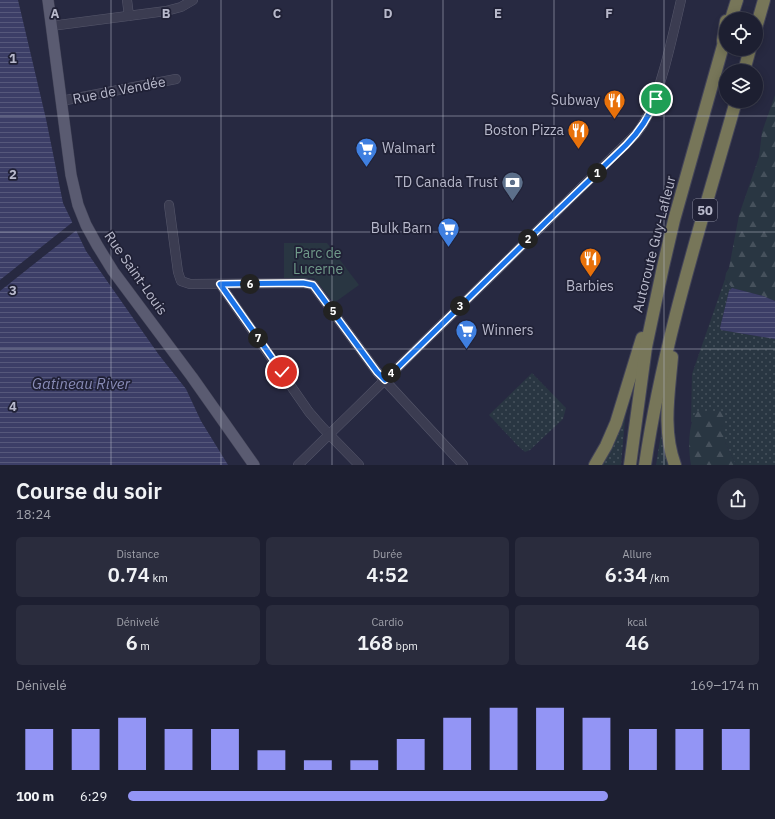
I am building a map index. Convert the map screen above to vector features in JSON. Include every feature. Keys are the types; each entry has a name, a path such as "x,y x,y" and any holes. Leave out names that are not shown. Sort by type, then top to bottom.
{"highway":[{"path":"727,12 729,0"},
{"path":"733,12 737,0"},
{"path":"761,12 764,0"},
{"name":"Autoroute Guy-Lafleur","path":"630,465 646,347 659,281 676,213 720,56"},
{"name":"50","path":"645,465 657,398 675,319 734,108"},
{"path":"595,465 606,446 616,423 659,281"},
{"path":"674,465 669,443 667,422 675,319"}],"main road":[{"name":"Rue Saint-Louis","path":"48,0 68,154 75,192 81,212 93,238 118,277 192,377 254,465"}],"street":[{"path":"127,0 129,16"},
{"path":"51,26 174,9 193,0"},
{"path":"298,465 636,134 647,118 656,99 680,0"},
{"name":"Rue de Vendée","path":"61,101 176,79"},
{"path":"169,205 179,277 181,281 186,283 303,283 313,285 377,372 463,465"},
{"path":"220,284 309,412 359,465"}],"green space":[{"path":"775,95 775,301 763,296 732,288 725,279 729,268 739,215 759,157 762,132"},
{"name":"Parc de Lucerne","path":"284,243 327,243 359,285 334,303 314,278 284,278"},
{"path":"725,279 732,288 729,291 720,328 721,330 775,339 775,465 736,465 725,442 725,415 691,422 692,374"},
{"path":"532,373 566,408 563,419 530,450 525,452 489,415"},
{"path":"626,408 621,465 600,465"},
{"path":"696,411 721,411 725,415 725,442 736,465 691,465 689,438 691,424"},
{"path":"663,422 671,465 656,465"}],"water":[{"name":"Gatineau River","path":"0,0 18,0 46,119 63,203 86,251 159,355 186,389 201,421 228,465 0,465"},
{"path":"732,288 763,296 775,301 775,339 721,330 720,328 729,291"}],"pier":[{"path":"74,221 78,229 0,291 0,280"}],"place":[{"name":"Subway","path":"615,120"},
{"name":"Boston Pizza","path":"579,150"},
{"name":"Walmart","path":"366,168"},
{"name":"TD Canada Trust","path":"513,202"},
{"name":"Bulk Barn","path":"448,248"},
{"name":"Barbies","path":"590,278"},
{"name":"Winners","path":"466,350"}],"route":[{"path":"282,372 220,284 303,283 313,285 368,361 385,380 626,145 640,129 656,99"}]}
